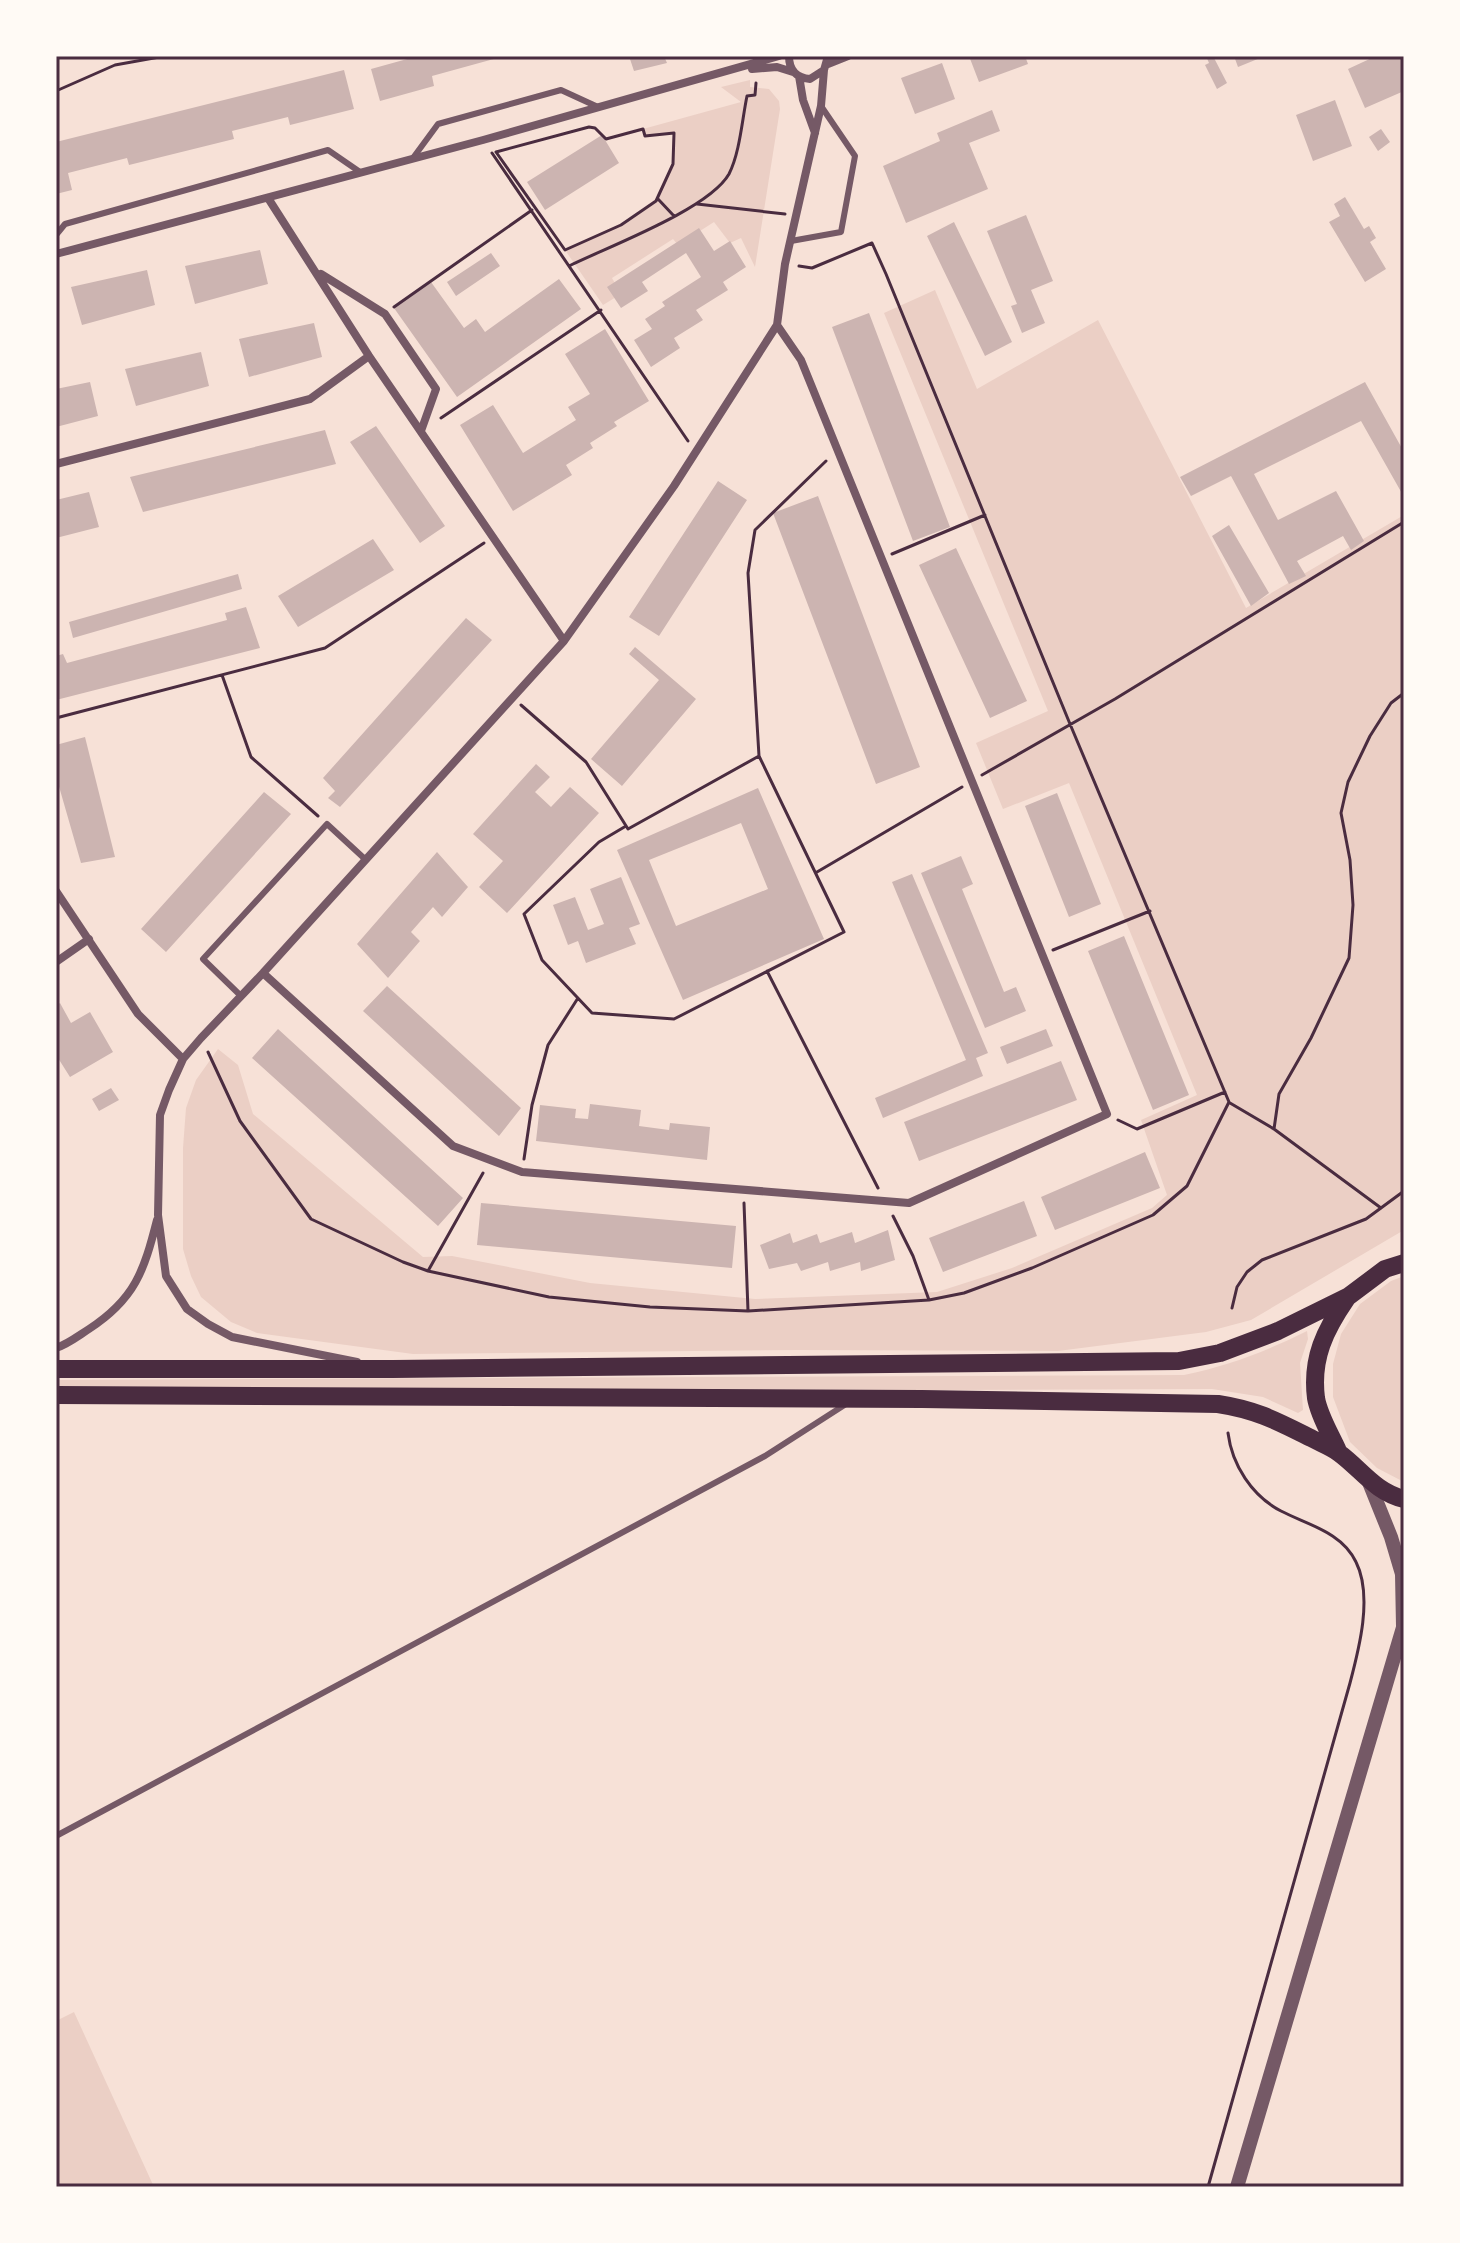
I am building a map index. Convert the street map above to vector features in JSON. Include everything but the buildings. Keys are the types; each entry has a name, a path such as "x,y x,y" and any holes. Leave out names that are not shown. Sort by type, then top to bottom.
{"main road":[{"path":"56,1369 393,1369 1179,1361 1220,1353 1278,1331 1349,1296 1385,1269 1404,1263"},
{"path":"1338,1451 1316,1400 1317,1362 1326,1328 1349,1296"},
{"path":"56,1395 1218,1404 1249,1409 1272,1418 1338,1451 1368,1480 1392,1496 1404,1499"}],"street":[{"path":"56,254 483,140 779,56"},
{"path":"789,56 815,133"},
{"path":"735,70 777,67 815,78 827,64 848,56"},
{"path":"393,1369 232,1337 187,1309 166,1276 158,1215 160,1115 183,1059 564,641 674,486 777,325 785,264 821,106 827,64"},
{"path":"268,198 369,356 564,641"},
{"path":"318,273 385,314 436,389 421,431"},
{"path":"263,973 453,1146 522,1172 909,1203 1107,1114 801,360 777,325"},
{"path":"56,464 310,399 369,356"},
{"path":"56,891 138,1014 183,1059"},
{"path":"56,962 89,939"},
{"path":"56,1348 102,1320 124,1302 145,1267 158,1215"},
{"path":"1385,1269 1404,1257"},
{"path":"1237,2187 1403,1625 1402,1574 1368,1480"}],"lane":[{"path":"413,158 438,124 561,90 598,107"},
{"path":"791,241 841,232 855,156 821,106"},
{"path":"56,235 65,224 328,150 360,172"},
{"path":"241,996 203,959 327,824 366,860"},
{"path":"56,1836 751,1463 853,1399"}],"path":[{"path":"56,91 115,65 165,56"},
{"path":"570,265 697,204 719,187 731,170 747,96 755,95 758,68"},
{"path":"658,199 621,225 565,250 496,152 589,127 595,128 606,139 643,129 645,136 674,133 673,164 657,195 674,216"},
{"path":"483,140 695,450"},
{"path":"697,204 796,215"},
{"path":"385,314 533,209"},
{"path":"785,264 812,268 872,243 1229,1102 1274,1129 1381,1208"},
{"path":"421,431 601,310"},
{"path":"626,826 599,842 524,914 542,960 592,1013 674,1019 844,932 759,756 748,573 755,530 838,451"},
{"path":"881,558 985,515"},
{"path":"816,873 1404,522"},
{"path":"56,718 325,648 493,537"},
{"path":"222,675 251,757 327,824"},
{"path":"1274,1129 1279,1094 1311,1038 1349,958 1353,905 1350,860 1341,813 1348,782 1370,736 1391,703 1404,693"},
{"path":"513,698 586,762 628,829 759,756"},
{"path":"1042,954 1150,911"},
{"path":"767,971 913,1256 929,1300"},
{"path":"522,1172 532,1105 548,1045 578,998"},
{"path":"201,1038 240,1121 311,1219 428,1271 549,1297 650,1307 748,1311 929,1300 964,1293 1032,1268 1153,1215 1187,1186 1229,1102"},
{"path":"1107,1114 1137,1129 1225,1092"},
{"path":"428,1271 490,1160"},
{"path":"743,1190 748,1311"},
{"path":"1232,1308 1237,1287 1247,1272 1262,1260 1366,1219 1404,1191"},
{"path":"1208,2187 1350,1683 1363,1615 1361,1578 1356,1561 1332,1534 1280,1511 1261,1497 1239,1470 1231,1454 1228,1433"}],"shaded area":[{"path":"750,80 750,87 769,89 779,101 780,109 755,267 741,238 730,243 714,222 678,245 673,239 612,278 621,294 603,305 565,250 634,217 659,196 673,164 674,133 645,136 643,129 741,102 721,87"},
{"path":"935,290 977,389 1098,320 1246,608 1404,515 1404,1230 1251,1320 1206,1332 1058,1351 413,1354 257,1333 231,1322 201,1297 183,1249 186,1108 196,1080 218,1049 238,1065 253,1114 423,1257 452,1256 590,1283 755,1299 937,1292 1012,1268 1152,1208 1167,1195 1141,1120 1197,1095 1069,783 1003,809 976,743 1048,711 884,313"},
{"path":"1404,1276 1404,1482 1377,1468 1350,1442 1333,1397 1333,1364 1341,1334 1360,1304 1391,1281"},
{"path":"1307,1331 1308,1339 1300,1363 1303,1410 1298,1413 1263,1397 1212,1389 56,1393 56,1380 1184,1375 1247,1357"},
{"path":"74,2012 154,2187 56,2187 56,2021"}]}
